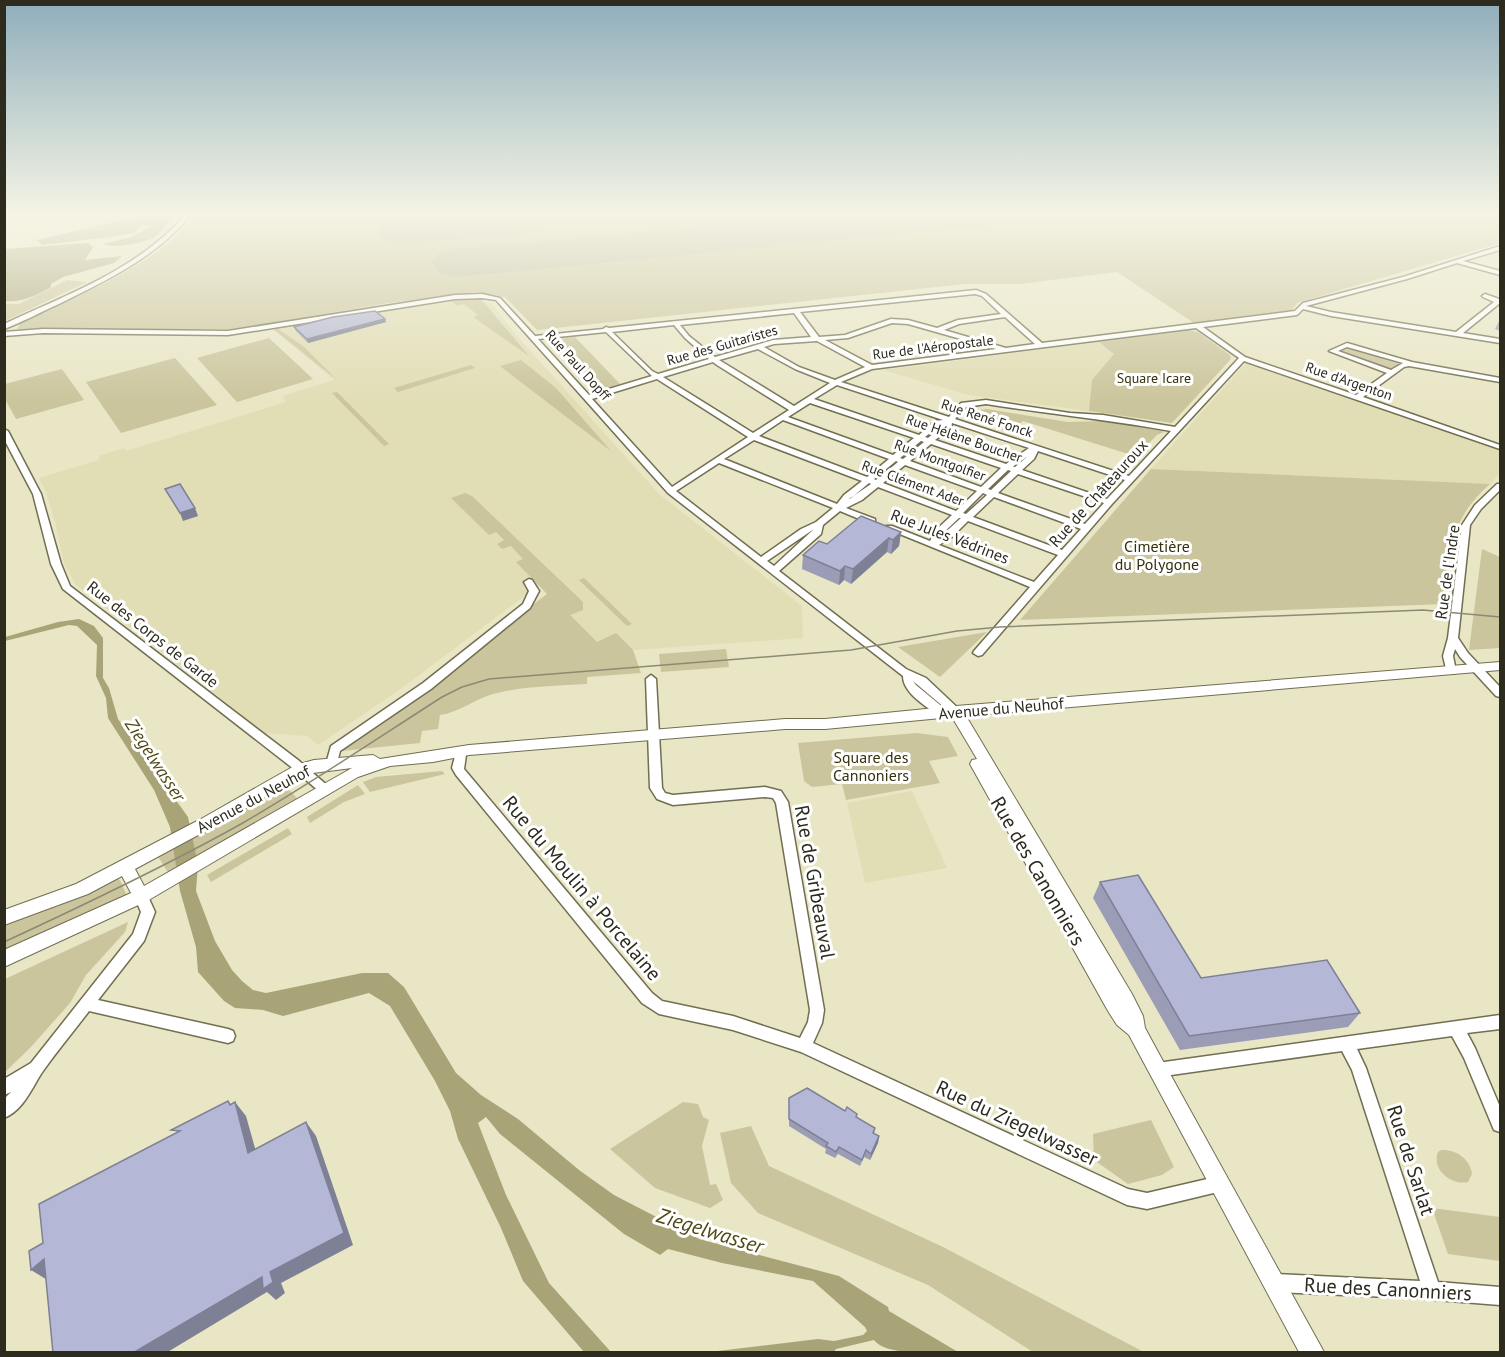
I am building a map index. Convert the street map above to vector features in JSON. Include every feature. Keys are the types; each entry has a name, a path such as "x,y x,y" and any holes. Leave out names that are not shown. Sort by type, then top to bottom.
{"street":[{"path":"4,327 105,277"},
{"name":"Rue de l'Aéropostale","path":"671,491 837,382 854,372 871,367 1297,313 1305,304 1407,277"},
{"path":"533,338 978,292 1040,345"},
{"name":"Rue Paul Dopff","path":"4,334 43,331 228,333 472,295 498,299 671,491 908,675 908,683 912,688 948,712"},
{"path":"1458,334 1497,304 1499,300 1485,296"},
{"path":"1302,308 1500,341"},
{"path":"795,310 809,333 871,367"},
{"path":"938,330 958,322 1006,315"},
{"name":"Rue des Guitaristes","path":"587,398 758,346 784,340 846,337 891,321 908,322 1005,350"},
{"path":"675,322 687,337 714,359 795,410"},
{"name":"Rue d'Argenton","path":"1196,325 1243,357 1500,447"},
{"name":"Rue Clément Ader","path":"606,329 638,362 657,376 754,437 1063,554"},
{"path":"1392,373 1332,351 1347,345 1415,364 1500,380"},
{"name":"Rue René Fonck","path":"758,346 802,371 1130,479"},
{"name":"Rue de Châteauroux","path":"978,653 1130,479 1243,357"},
{"path":"1358,397 1402,366 1415,364"},
{"name":"Rue Hélène Boucher","path":"809,400 1110,502"},
{"path":"762,560 777,552 808,528 819,524 839,508 848,497 872,483 926,439 938,423 949,421 958,413 984,406 1067,418 1103,417 1175,429"},
{"name":"Rue Montgolfier","path":"783,418 1087,528"},
{"name":"Rue des Corps de Garde","path":"4,431 37,494 56,564 66,587 325,790"},
{"path":"988,492 1008,467 1025,453 1036,448"},
{"path":"932,545 949,535 963,516 988,492 1031,458 1036,448"},
{"name":"Rue Jules Védrines","path":"719,460 1036,586"},
{"name":"Rue de l'Indre","path":"1451,671 1448,656 1453,638 1466,525 1478,507 1500,486"},
{"path":"775,570 818,532 819,524"},
{"path":"332,764 335,749 427,686 527,606 534,591 530,582"},
{"name":"Rue de l'Indre","path":"1453,638 1457,647 1500,693"},
{"name":"Avenue du Neuhof","path":"426,757 444,752 792,724 825,724 1500,666"},
{"path":"651,679 653,736"},
{"name":"Rue des Canonniers","path":"948,712 1126,1000 1134,1016 1136,1029 1157,1070 1276,1282 1312,1353"},
{"name":"Rue de Gribeauval","path":"653,736 656,788 661,796 673,800 772,792 780,798 817,1010 815,1023 804,1046"},
{"name":"Avenue du Neuhof","path":"4,960 141,896 353,773 389,761 460,755 502,748"},
{"name":"Rue du Moulin à Porcelaine","path":"460,755 458,768 460,772 652,1003 658,1007 752,1028 804,1046"},
{"name":"Avenue du Neuhof","path":"4,918 48,904 125,867 301,769 378,759 389,761"},
{"path":"4,1110 23,1091 37,1067 139,937 148,912 125,867"},
{"path":"86,1004 228,1036"},
{"path":"1157,1070 1500,1022"},
{"path":"1456,1028 1470,1053 1500,1124"},
{"name":"Rue de Sarlat","path":"1346,1043 1359,1068 1432,1290"},
{"name":"Rue du Ziegelwasser","path":"804,1046 1126,1197 1147,1201 1220,1184"},
{"path":"4,1088 37,1067"},
{"name":"Rue des Canonniers","path":"1276,1282 1500,1296"}],"shaded area":[{"path":"5,277 62,277 51,284 51,287 29,298 5,301"},
{"path":"473,299 491,303 517,336 659,494 802,606 803,638 562,655 575,622 539,585 402,688 318,745 307,736 265,733 76,585 64,563 55,522 39,478 99,460 99,456 124,448 126,451 286,402 282,396 334,380 273,329 390,309"},
{"path":"1099,342 1114,354 1093,380 1089,411 969,395 883,370"},
{"path":"1245,364 1254,364 1500,450 1500,474 1490,484 1151,469"},
{"path":"79,619 94,626 103,638 103,678 109,688 118,719 188,817 198,864 196,891 215,941 232,970 242,981 253,990 266,993 362,973 388,973 404,987 456,1073 481,1095 518,1119 579,1170 614,1195 699,1239 839,1276 888,1307 889,1311 958,1352 900,1351 880,1345 874,1340 836,1349 834,1352 709,1352 818,1339 834,1341 863,1335 867,1331 813,1281 722,1263 668,1249 660,1255 624,1234 500,1134 486,1117 478,1123 506,1195 549,1283 611,1352 584,1352 523,1281 501,1228 458,1139 450,1111 435,1081 390,1006 369,993 283,1016 263,1010 235,1008 224,1001 198,972 196,947 180,891 170,827 154,790 108,718 106,698 96,676 97,645 77,626 69,625 5,641 5,637 58,622"},
{"path":"912,791 947,868 865,883 847,803"}],"green space":[{"path":"115,277 1073,277 1019,284 965,284 537,330 505,297 477,292 389,303 234,329 17,329 20,324"},
{"path":"1125,277 1384,277 1297,303 1291,312 1194,323"},
{"path":"67,280 87,282 5,321 5,304 19,304"},
{"path":"481,299 529,356 473,317 478,315 464,304 457,306 451,301"},
{"path":"273,329 278,329 303,346 336,379"},
{"name":"Square Icare","path":"1189,330 1198,332 1230,355 1231,359 1172,423 1089,411 1092,380 1114,354 1099,342"},
{"path":"575,337 620,384 594,392 549,340"},
{"path":"269,338 313,379 237,402 197,358"},
{"path":"1344,348 1399,364 1388,370 1338,352"},
{"path":"175,358 217,405 121,433 86,382"},
{"path":"521,360 556,388 611,451 500,366"},
{"path":"471,365 475,368 398,392 394,388"},
{"path":"62,369 84,400 16,419 5,399 5,384"},
{"path":"337,392 389,444 384,446 332,393"},
{"path":"987,409 1068,422 1102,421 1159,429 1164,432 1157,435 1146,446 1148,451 1141,458 1023,421 1008,432 964,417 972,411"},
{"name":"Cimetière du Polygone","path":"1151,469 1490,484 1466,511 1454,538 1445,604 1020,620"},
{"path":"465,493 472,496 583,602 583,610 570,615 597,642 616,633 633,650 641,673 587,677 587,684 504,691 440,715 438,729 422,731 420,743 342,751 547,594 516,562 523,559 511,546 502,549 497,544 504,540 496,532 489,535 451,498"},
{"path":"1482,549 1500,557 1500,648 1469,650"},
{"path":"584,578 632,624 627,626 579,580"},
{"path":"987,632 940,677 898,647"},
{"path":"726,649 729,667 661,672 659,654"},
{"name":"Square des Cannoniers","path":"917,733 948,737 958,756 929,761 940,783 846,800 842,784 812,787 804,781 798,743"},
{"path":"442,771 445,774 370,792 363,782 376,777"},
{"path":"284,785 299,800 169,874 157,855"},
{"path":"358,785 365,794 344,802 310,823 307,817"},
{"path":"288,828 292,834 211,882 207,875"},
{"path":"115,878 120,880 127,896 5,955 4,924"},
{"path":"128,922 125,932 86,975 70,1003 5,1072 5,979"},
{"path":"683,1102 698,1104 703,1117 709,1120 702,1146 710,1185 716,1184 723,1200 710,1208 655,1188 610,1149"},
{"path":"1151,1120 1174,1167 1162,1175 1128,1184 1094,1160 1093,1134"},
{"path":"751,1126 769,1166 943,1247 1144,1352 1033,1352 928,1285 758,1213 731,1183 720,1133"},
{"path":"1441,1150 1457,1153 1465,1160 1472,1174 1468,1182 1455,1181 1444,1175 1437,1164 1438,1152"},
{"path":"1432,1208 1500,1217 1500,1261 1448,1254"}],"building":[{"path":"375,311 385,319 307,339 294,327 333,317"},
{"path":"180,484 195,508 180,513 165,489"},
{"path":"861,516 901,532 893,540 889,538 853,569 845,566 840,571 803,555 819,541 827,544"},
{"path":"1138,875 1201,978 1327,960 1360,1013 1189,1036 1100,882"},
{"path":"807,1088 845,1111 847,1107 857,1114 856,1117 875,1128 873,1133 879,1136 871,1154 866,1150 862,1160 839,1147 836,1152 826,1146 828,1143 789,1119 789,1098"},
{"path":"228,1101 230,1105 235,1102 248,1153 306,1122 344,1233 270,1272 273,1282 263,1289 262,1277 133,1353 53,1353 44,1259 31,1270 29,1251 43,1243 39,1204 180,1131 171,1130"}],"tram line":[{"path":"4,942 212,840 292,793 442,697 462,687 489,679 851,650 957,631 1000,627 1423,610 1500,617"}],"water label":[{"name":"Ziegelwasser","path":"155,760"},
{"name":"Ziegelwasser","path":"710,1231"}]}
